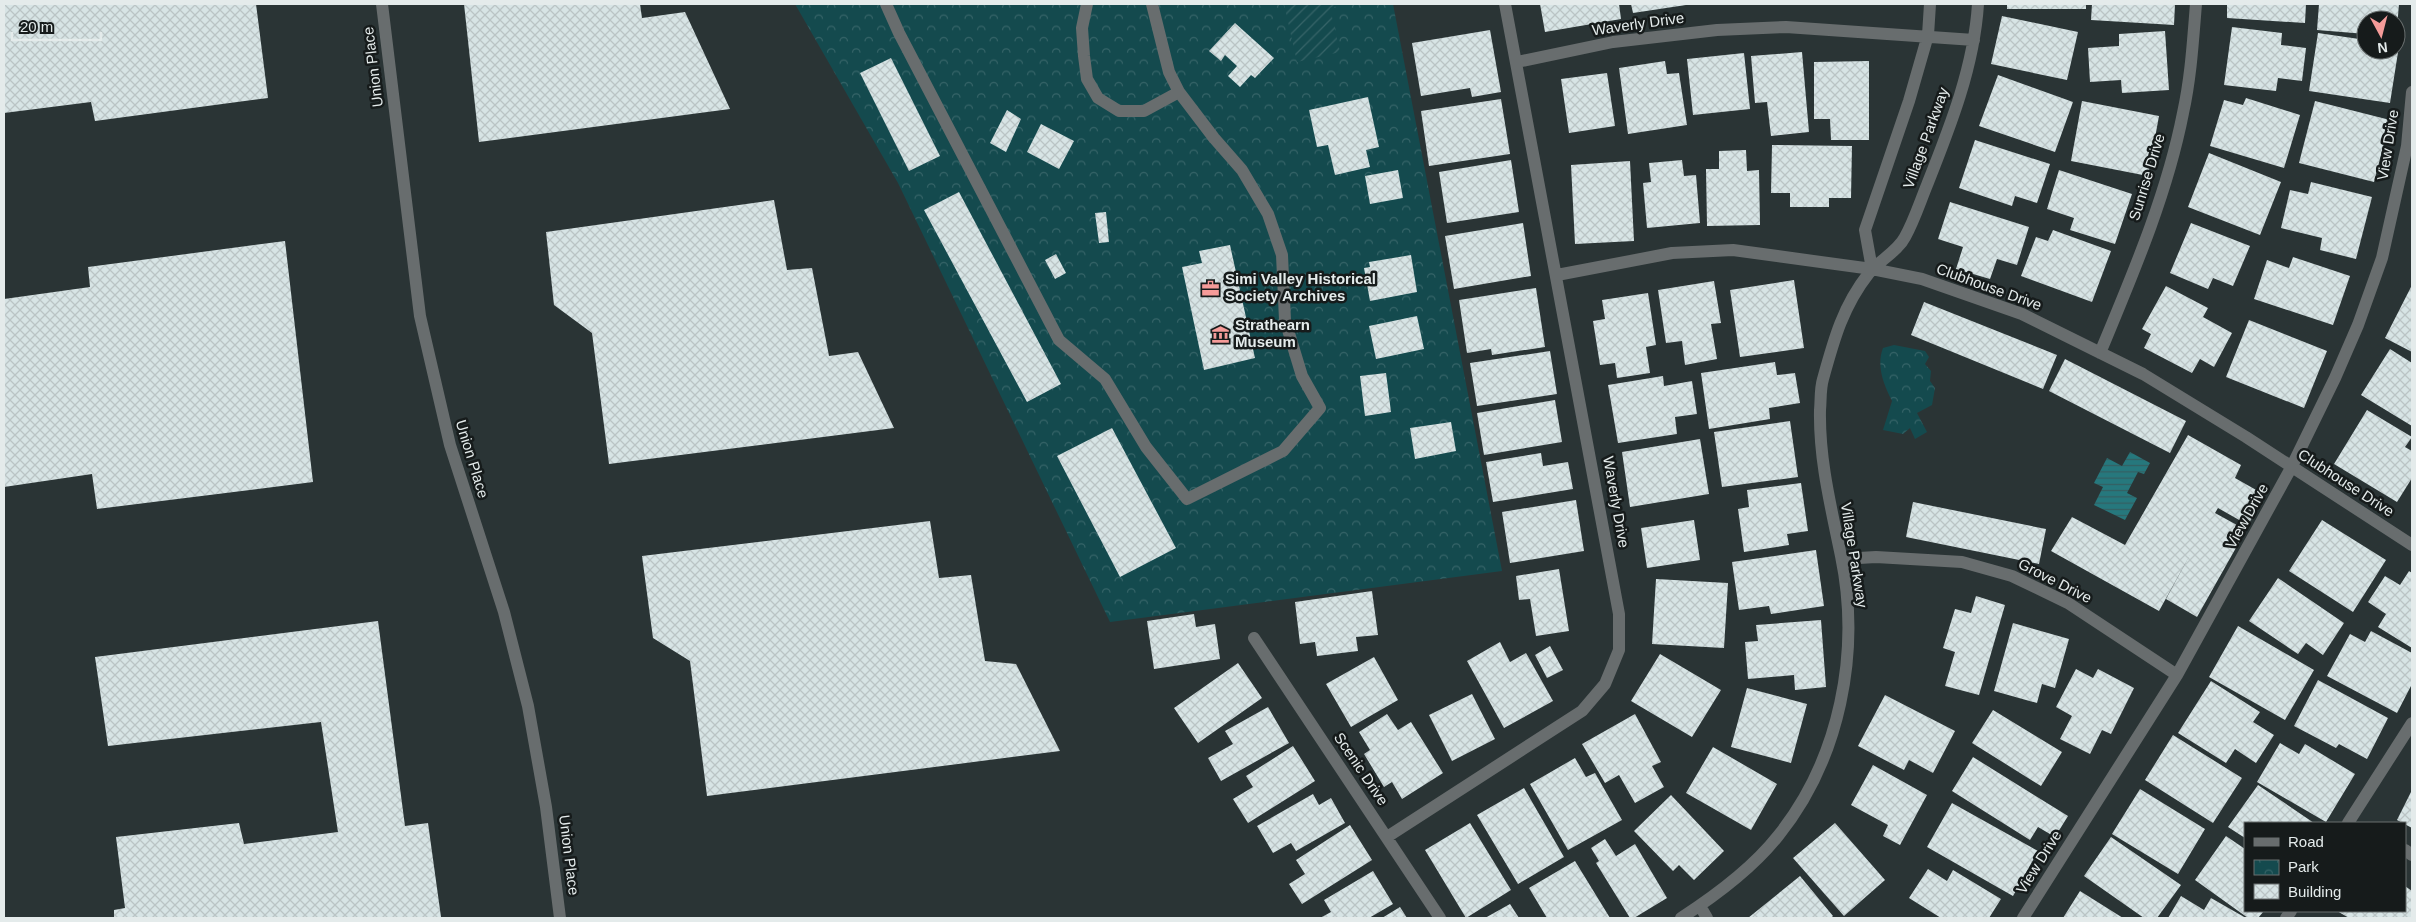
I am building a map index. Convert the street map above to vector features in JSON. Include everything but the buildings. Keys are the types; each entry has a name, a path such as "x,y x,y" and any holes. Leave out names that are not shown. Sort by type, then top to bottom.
{"street":[{"name":"Union Place","path":"382,4 420,316 450,445 504,612 528,706 546,807 560,918"},
{"path":"886,4 899,33 1059,340 1105,379 1146,447 1187,499 1283,451 1320,408 1302,376 1285,320 1282,255 1268,214 1242,170 1214,138 1179,92 1166,65 1152,4"},
{"path":"1087,4 1082,28 1084,56 1087,79 1098,98 1119,111 1144,111 1179,92"},
{"name":"Waverly Drive","path":"1387,837 1582,711 1605,684 1619,650 1619,614 1557,274 1505,4"},
{"name":"Village Parkway","path":"1872,269 1865,230 1909,101 1928,35 1930,4"},
{"name":"Village Parkway","path":"1681,918 1700,906 1742,873 1778,836 1811,785 1834,733 1845,679 1848,618 1842,559 1830,508 1819,439 1821,384 1841,318 1852,294 1872,269 1905,239 1953,120 1974,40 1978,4"},
{"name":"Sunrise Drive","path":"2100,353 2155,211 2172,155 2183,113 2196,4"},
{"name":"Waverly Drive","path":"1517,62 1613,42 1717,30 1786,27 1928,35 1974,40"},
{"name":"View Drive","path":"2023,918 2177,675 2291,468 2336,378 2358,325 2382,258 2407,146 2412,92"},
{"name":"Clubhouse Drive","path":"1557,274 1672,253 1734,250 1872,269 1922,280 2022,314 2143,374 2246,437 2412,545"},
{"name":"Grove Drive","path":"1842,559 1876,557 1962,562 2012,576 2068,603 2177,675"},
{"name":"Scenic Drive","path":"1254,638 1440,918"},
{"path":"2354,821 2412,723"},
{"path":"1700,906 1707,918"}],"green space":[{"path":"795,4 1393,4 1502,571 1110,622 898,183"},
{"path":"1284,4 1337,4 1338,6 1330,8 1340,52 1297,62"},
{"path":"1894,345 1925,351 1929,357 1925,364 1931,371 1930,381 1935,388 1932,405 1917,413 1927,432 1915,439 1910,428 1903,434 1883,430 1892,401 1882,375 1880,362 1883,348"}],"shaded area":[{"path":"2130,452 2150,463 2144,474 2138,472 2127,493 2137,498 2125,520 2094,505 2103,487 2094,483 2107,458 2122,466"}],"place":[{"name":"Simi Valley Historical Society Archives","path":"1211,288"},
{"name":"Strathearn Museum","path":"1221,334"}]}
